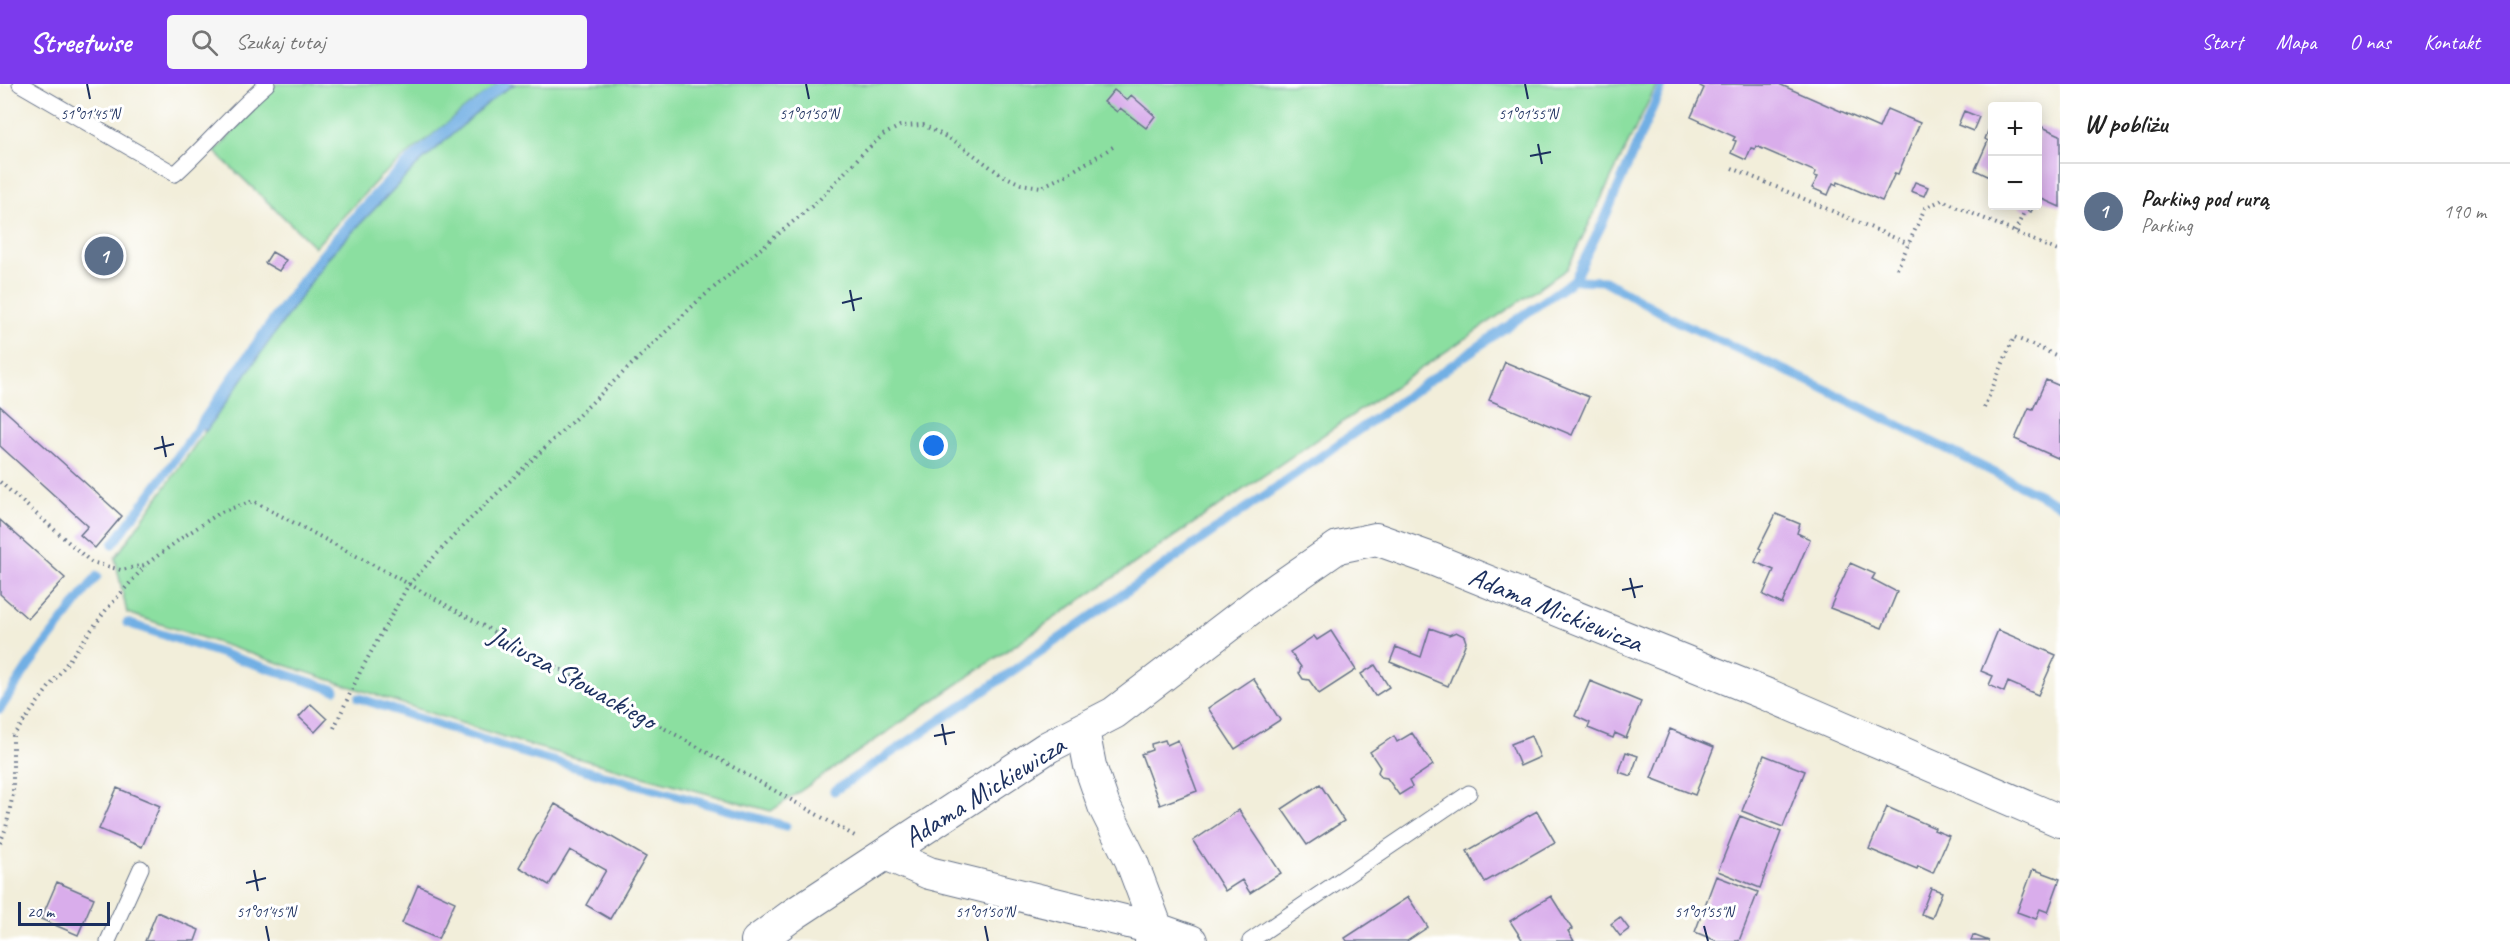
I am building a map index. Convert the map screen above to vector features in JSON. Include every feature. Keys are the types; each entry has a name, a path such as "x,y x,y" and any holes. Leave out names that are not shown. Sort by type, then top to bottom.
{"street":[{"name":"Adama Mickiewicza","path":"886,854 1048,747 1114,713 1263,599 1338,547 1376,539 1400,546 1768,695 2060,821"},
{"name":"Adama Mickiewicza","path":"1083,729 1090,766 1104,806 1131,860 1154,935"},
{"path":"757,941 886,854 940,876 1154,935 1191,941"}],"lane":[{"path":"20,84 175,174 194,157 239,108 267,84"},
{"path":"1250,941 1469,793"},
{"path":"108,941 141,868"}],"path":[{"path":"334,728 360,672 409,584 465,525 699,300 818,201 862,154 884,135 900,126 923,125 956,142 1000,174 1021,184 1041,187 1113,147"},
{"path":"1732,168 1909,244"},
{"path":"1897,269 1925,208 1942,200 2060,252"},
{"path":"2015,232 2024,212"},
{"path":"1983,408 2014,337 2060,357"},
{"name":"Juliusza Słowackiego","path":"0,482 91,562 121,570 145,565 221,512 253,501 409,584 886,854"},
{"path":"0,843 6,828 13,794 13,736 106,610 145,565"}],"green space":[{"path":"276,84 499,84 380,177 315,247 215,152"},
{"path":"515,84 1657,84 1567,269 771,811 525,744 127,613 115,558 330,255 414,168 497,95"}],"water":[{"path":"505,84 515,84 497,95 414,168 330,255 206,431 199,427 306,278 376,193 422,149"}],"building":[{"path":"1701,84 1779,84 1879,128 1887,109 1920,123 1898,174 1895,173 1882,201 1838,182 1837,185 1833,183 1828,195 1812,188 1818,177 1814,176 1816,172 1756,146 1755,149 1751,148 1746,160 1731,153 1736,141 1733,140 1735,137 1691,117 1704,88 1700,86"},
{"path":"1114,90 1127,100 1131,95 1155,116 1146,128 1120,108 1117,112 1104,102"},
{"path":"1964,111 1979,117 1973,131 1958,125"},
{"path":"2042,127 2060,135 2060,207 2042,199"},
{"path":"1988,141 1988,176 1975,170"},
{"path":"1915,182 1928,187 1924,196 1911,191"},
{"path":"272,252 286,260 279,271 265,263"},
{"path":"1505,362 1589,397 1572,435 1489,400"},
{"path":"2046,380 2060,386 2060,459 2015,439 2029,408 2033,409"},
{"path":"0,406 122,516 95,548 80,535 88,526 0,446"},
{"path":"1776,514 1800,524 1797,533 1810,539 1782,604 1763,595 1774,570 1755,562 1761,549 1759,548"},
{"path":"0,520 65,578 28,619 0,594"},
{"path":"1850,563 1875,574 1872,579 1897,592 1882,628 1830,608"},
{"path":"1430,628 1449,635 1456,632 1464,636 1466,642 1448,686 1390,662 1396,647 1421,657"},
{"path":"1998,630 2056,655 2038,695 2008,682 2004,692 1989,685 1993,676 1981,671"},
{"path":"1331,631 1356,670 1319,694 1309,680 1303,679 1299,673 1301,667 1290,652 1314,636 1317,640"},
{"path":"1375,665 1389,687 1375,696 1361,674"},
{"path":"1253,678 1280,720 1235,749 1208,708"},
{"path":"1590,681 1641,702 1626,738 1615,733 1613,738 1588,728 1590,723 1575,716"},
{"path":"311,704 327,719 315,732 299,717"},
{"path":"1670,729 1714,747 1695,795 1651,778"},
{"path":"1412,733 1433,765 1409,781 1412,787 1399,795 1387,778 1381,777 1378,772 1380,767 1370,752 1394,736 1397,742"},
{"path":"1531,736 1540,757 1520,766 1511,744"},
{"path":"1165,740 1167,745 1178,740 1197,791 1160,805 1141,754 1152,750 1151,744"},
{"path":"1626,752 1638,756 1631,776 1619,772"},
{"path":"1764,755 1805,771 1783,827 1742,811"},
{"path":"1320,784 1344,821 1307,845 1282,809"},
{"path":"117,788 160,806 142,847 99,829"},
{"path":"555,804 646,857 610,919 586,905 606,870 570,850 549,885 519,867"},
{"path":"1887,807 1949,836 1933,873 1918,866 1917,869 1869,849"},
{"path":"1239,810 1281,873 1250,893 1242,880 1225,891 1193,841"},
{"path":"1537,811 1555,842 1485,882 1467,851"},
{"path":"1740,816 1781,832 1760,888 1718,871"},
{"path":"2033,869 2060,879 2048,912 2040,909 2036,919 2017,912"},
{"path":"1716,876 1758,892 1739,941 1717,941 1695,932"},
{"path":"57,882 94,898 78,935 41,919"},
{"path":"418,885 455,902 438,939 402,923"},
{"path":"1931,888 1942,892 1932,918 1921,914"},
{"path":"1551,896 1572,929 1568,931 1574,941 1523,941 1510,921"},
{"path":"1408,897 1428,927 1407,941 1347,941 1345,938"},
{"path":"157,912 199,930 195,941 145,941"},
{"path":"1620,917 1629,929 1620,936 1611,924"},
{"path":"1973,935 1989,941 1971,941"}],"waterway":[{"path":"113,544 180,454 284,304 352,219 392,177 423,149 505,84"},
{"path":"1574,280 1604,220 1663,84"},
{"path":"834,791 981,693 1574,280 1605,281 1679,322 1819,386 2060,505"},
{"path":"0,709 29,665 97,576"},
{"path":"127,623 335,690"},
{"path":"359,698 517,751 786,826"}],"place":[{"name":"Parking pod rurą","path":"104,256"}]}
